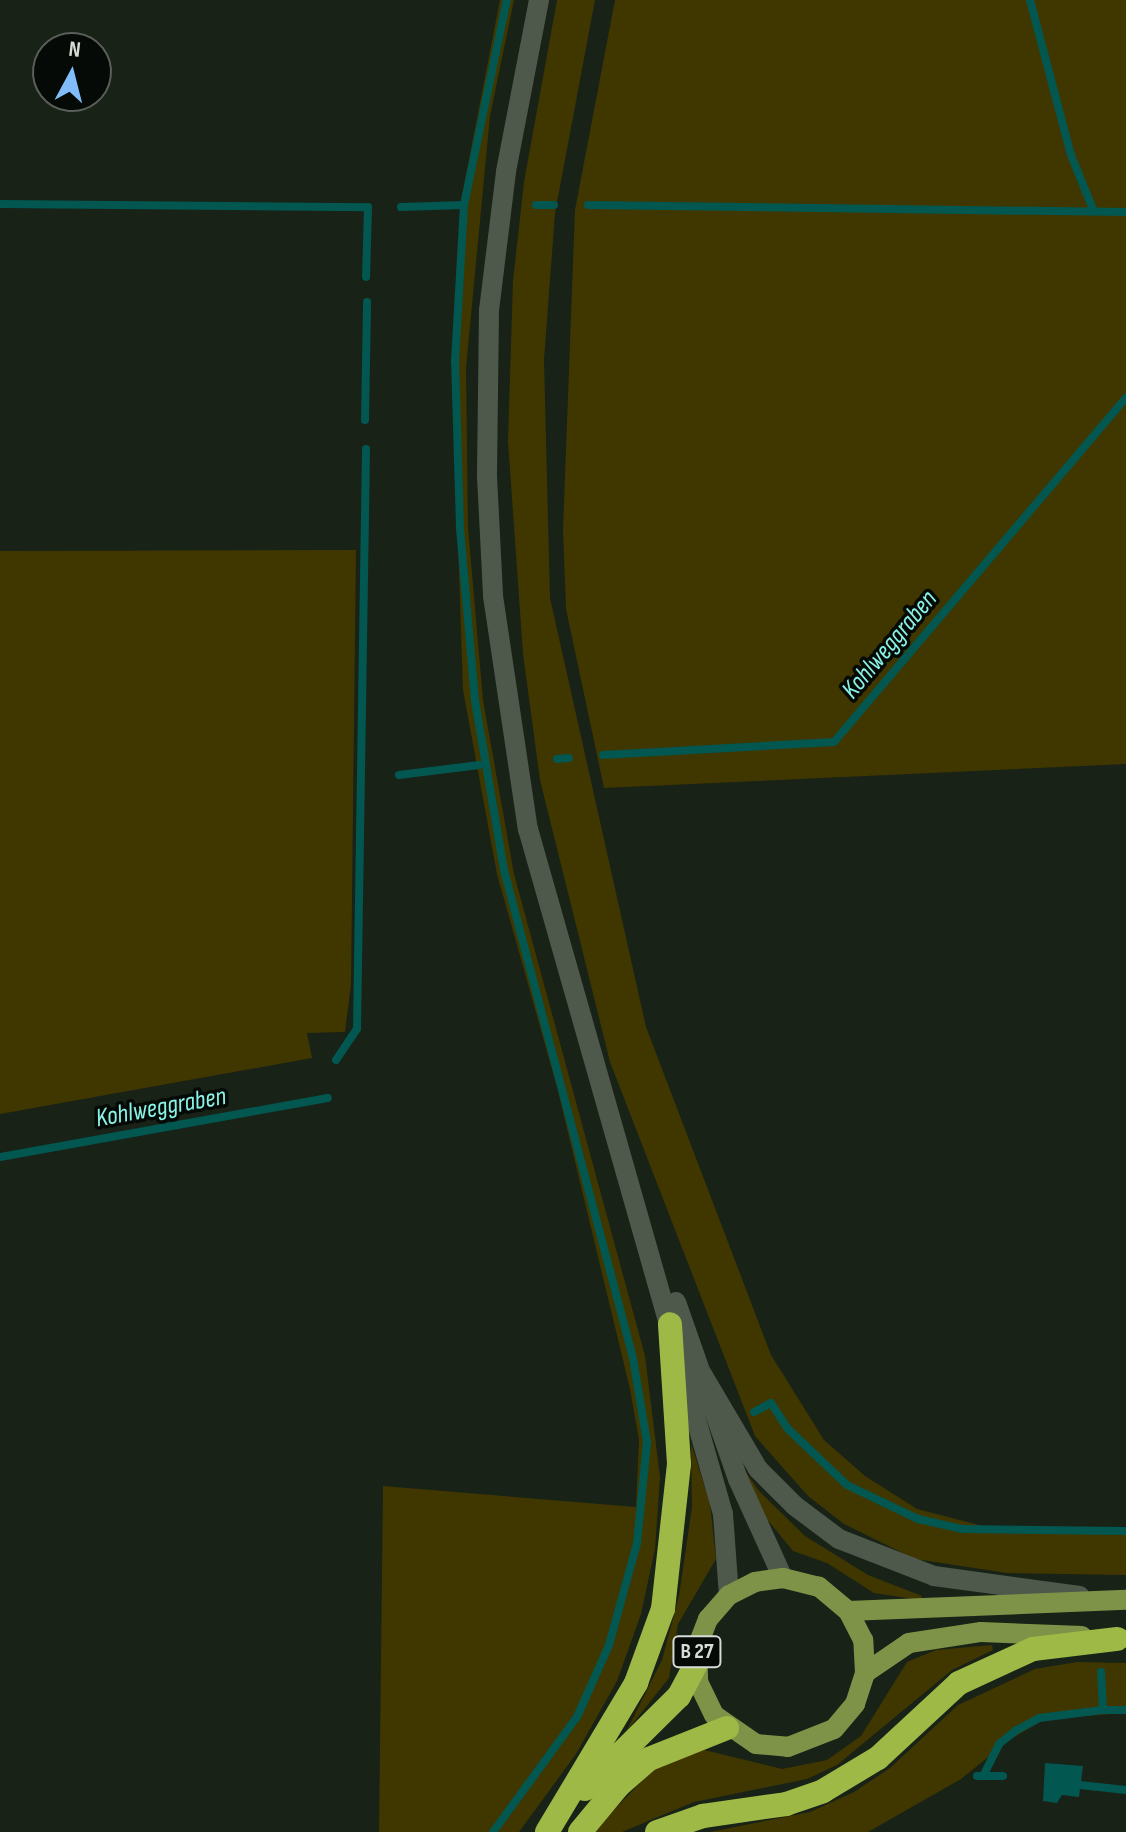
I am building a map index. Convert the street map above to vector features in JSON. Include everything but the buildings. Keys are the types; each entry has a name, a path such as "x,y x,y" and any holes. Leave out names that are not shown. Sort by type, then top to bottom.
{"highway":[{"path":"547,1832 563,1810 636,1683 663,1609 679,1464 670,1324"},
{"path":"657,1832 703,1816 786,1804 823,1791 878,1758 959,1683 1033,1649 1121,1639"},
{"path":"563,1810 679,1696 696,1664"},
{"path":"580,1832 618,1786 649,1759 727,1728"}],"main road":[{"path":"539,0 516,112 489,310 487,476 493,596 528,829 723,1514 729,1595 755,1582 783,1578 819,1587 848,1611 863,1640 865,1673"},
{"path":"625,1161 738,1479 783,1578"},
{"path":"702,1374 758,1469 795,1506 839,1539 934,1576 1118,1600"},
{"name":"B 27","path":"729,1595 701,1633 696,1664 704,1699 727,1728 756,1744 805,1744 846,1717 865,1673"},
{"path":"848,1611 1118,1600"},
{"path":"865,1673 909,1643 943,1636 1027,1631 1121,1639"}],"shaded area":[{"path":"500,0 514,0 490,116 466,368 468,528 483,700 514,874 645,1356 660,1477 655,1549 641,1614 617,1681 576,1754 519,1832 379,1832 383,1486 636,1507 639,1440 630,1389 557,1087 497,874 463,690 453,394 461,201"},
{"path":"557,0 595,0 555,213 544,360 550,598 646,1027 771,1355 824,1440 865,1476 917,1509 983,1526 1126,1530 1126,1575 1007,1573 915,1559 844,1524 808,1496 755,1436 610,1062 540,780 523,654 508,441 513,281 524,182"},
{"path":"615,0 1126,0 1126,764 604,788 566,609 563,530 575,210"},
{"path":"356,550 351,984 345,1032 307,1033 312,1058 0,1114 0,551"},
{"path":"691,1443 710,1504 716,1559 678,1624 669,1678 626,1732 662,1660 679,1596 692,1507"},
{"path":"732,1452 759,1491 805,1536 868,1575 922,1596 921,1600 874,1593 827,1563 793,1551 766,1518"},
{"path":"992,1645 993,1650 952,1670 837,1765 807,1779 694,1802 622,1832 592,1832 656,1767 700,1749 782,1769 827,1760 861,1736 907,1662 936,1650"},
{"path":"1077,1662 1126,1663 1126,1713 1045,1719 1009,1740 961,1779 868,1832 710,1832 810,1812 854,1792 890,1768 958,1705 1035,1669"}],"water":[{"path":"1045,1763 1083,1766 1079,1797 1062,1795 1057,1803 1043,1801"}],"waterway":[{"path":"493,1832 577,1717 609,1645 637,1543 647,1442 633,1358 504,870 475,700 460,527 455,361 464,205 507,0"},
{"path":"1030,0 1071,155 1094,212"},
{"path":"0,204 368,207 366,277"},
{"path":"401,207 464,205"},
{"path":"536,205 554,205"},
{"path":"588,205 1126,212"},
{"path":"365,420 367,302"},
{"name":"Kohlweggraben","path":"603,755 834,742 1126,398"},
{"path":"336,1060 357,1029 366,449"},
{"name":"Kohlweggraben","path":"557,759 569,758"},
{"name":"Kohlweggraben","path":"399,775 479,765"},
{"name":"Kohlweggraben","path":"0,1157 328,1098"},
{"path":"754,1412 771,1403 788,1429 847,1485 918,1519 962,1529 1126,1531"},
{"path":"983,1776 999,1744 1015,1731 1039,1718 1103,1710 1101,1672"},
{"path":"1103,1710 1126,1710"},
{"path":"977,1776 1003,1776"},
{"path":"1071,1784 1126,1790"}]}
